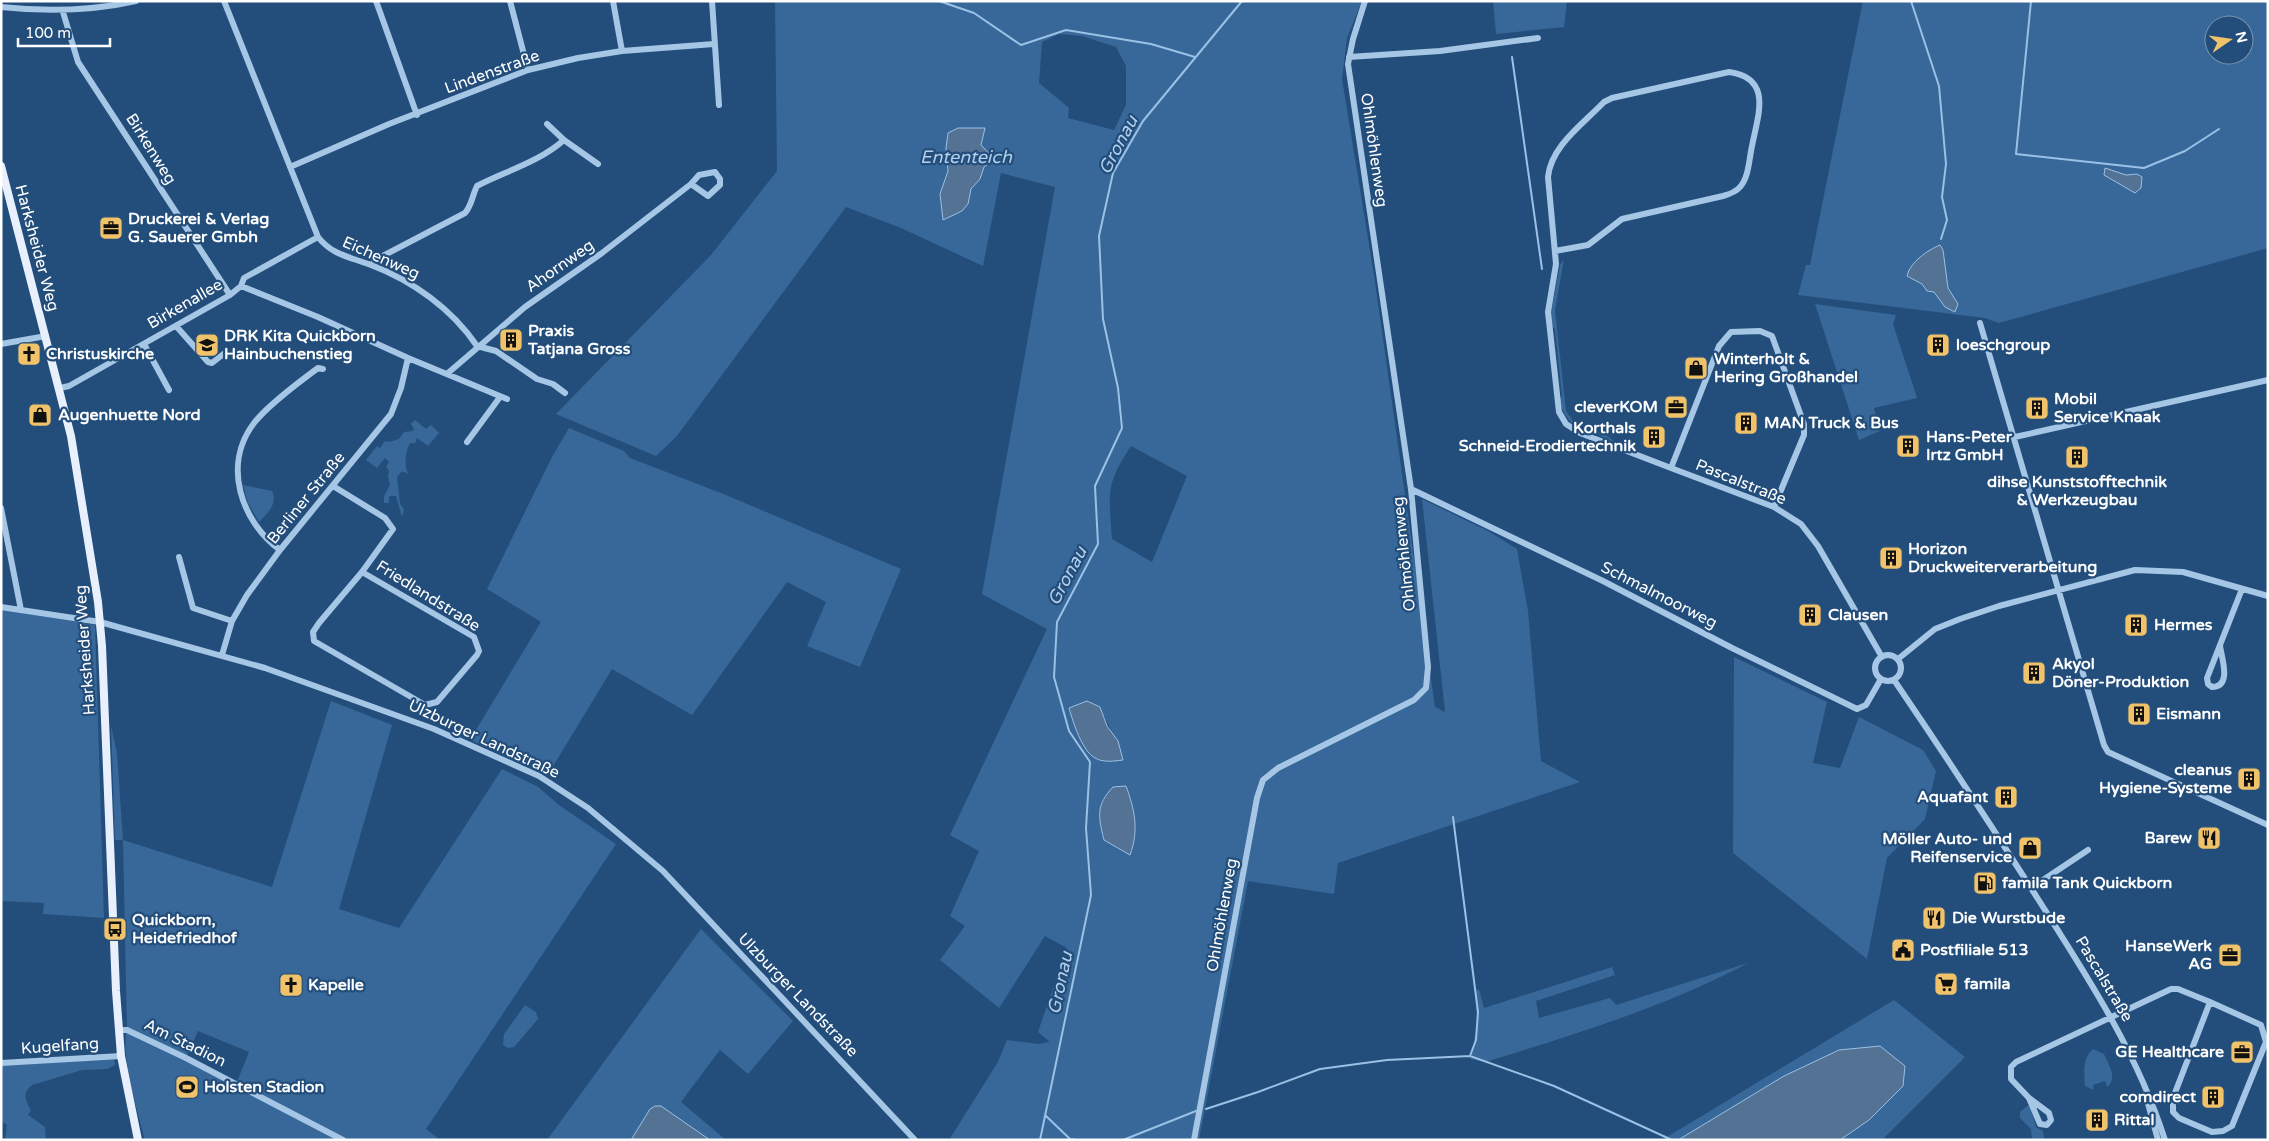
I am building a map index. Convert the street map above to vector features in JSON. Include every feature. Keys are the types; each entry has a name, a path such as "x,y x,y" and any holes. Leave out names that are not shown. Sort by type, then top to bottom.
{"main road":[{"name":"Harksheider Weg","path":"1,166 71,436 100,622 119,1030 121,1056 138,1140"}],"street":[{"path":"1,7 63,12 111,7 136,1"},
{"name":"Eichenweg","path":"224,1 318,237 326,247 337,254 372,265 402,279 431,297 457,320 477,346"},
{"path":"376,1 417,115"},
{"path":"510,1 528,70"},
{"path":"613,1 622,51"},
{"path":"712,1 719,105"},
{"path":"1365,1 1349,57 1440,51 1538,38"},
{"name":"Birkenweg","path":"63,12 78,62 230,295"},
{"name":"Lindenstraße","path":"290,167 528,70 578,58 622,51 714,44"},
{"name":"Ohlmöhlenweg","path":"1194,1140 1257,798 1263,780 1278,768 1414,700 1426,688 1428,667 1411,490 1366,190 1349,57"},
{"name":"Pascalstraße","path":"1555,251 1588,246 1622,219 1724,196 1740,187 1746,173 1760,108 1758,91 1748,77 1729,72 1621,96 1604,102 1558,150 1549,166 1548,177 1555,251 1555,274 1548,312 1557,404 1562,419 1580,433 1672,465 1774,507 1801,524 1818,546 1882,657"},
{"path":"547,124 564,140 598,164"},
{"path":"372,265 375,260 465,213 471,206 471,197 477,186 553,150 564,140"},
{"name":"Ahornweg","path":"448,373 477,346 525,307 602,254 691,184 707,172 715,172 720,179 720,185 708,196 691,184"},
{"name":"Birkenallee","path":"60,388 68,386 230,295 241,286 244,278 318,237"},
{"path":"241,286 318,317 503,398 467,442"},
{"path":"1980,323 2015,437 2058,591 2104,745 2108,752 2268,825"},
{"path":"176,326 208,362 212,363 226,352"},
{"path":"1672,465 1719,346 1731,332 1760,331 1772,336 1779,348 1804,424 1804,435 1774,507"},
{"path":"1,344 46,336"},
{"path":"144,344 169,390"},
{"path":"477,346 496,351 537,379 553,384 565,393"},
{"name":"Berliner Straße","path":"222,655 232,621 247,595 280,550 391,414 401,388 408,358"},
{"path":"280,550 264,538 244,504 238,483 240,455 248,432 254,422 302,380 318,368 323,369"},
{"path":"2015,437 2268,380"},
{"name":"Friedlandstraße","path":"333,486 385,518 393,529 362,572 313,632 314,641 425,705 437,702 477,655 479,651 478,641 362,572"},
{"name":"Schmalmoorweg","path":"1411,490 1603,581 1732,648 1857,709 1866,705 1881,679"},
{"path":"1,508 21,610"},
{"path":"179,557 193,608 232,621"},
{"path":"1898,659 1935,629 1960,619 2135,570 2183,572 2268,596"},
{"path":"2220,646 2225,674 2222,684 2218,687 2212,687 2208,684 2207,678 2242,588"},
{"name":"Ulzburger Landstraße","path":"1,607 100,622 222,655 372,705 434,729 539,776 588,808 663,871 915,1140"},
{"path":"1891,655 1898,659 1901,666 1900,675 1894,680 1881,679 1875,668 1882,657 1891,655"},
{"name":"Pascalstraße","path":"1894,680 2031,888 2112,1017 2146,1089 2165,1140"},
{"path":"2031,888 2088,850"},
{"path":"2029,1098 2012,1084 2011,1067 2016,1062 2172,989 2178,989 2210,1002 2261,1025 2266,1042 2232,1126 2224,1131 2212,1132 2179,1118 2172,1107 2172,1098 2210,1002"},
{"name":"Am Stadion","path":"119,1030 127,1030 186,1058 344,1140"},
{"name":"Kugelfang","path":"1,1064 121,1056"},
{"name":"Pascalstraße","path":"2146,1089 2147,1102 2158,1140"}],"shaded area":[{"path":"775,1 1362,1 1347,38 1342,79 1374,275 1435,707 1445,712 1422,499 1488,531 1517,549 1528,611 1541,761 1580,782 1338,863 1334,894 1248,881 1199,1140 949,1140 998,1062 1007,1040 1039,1044 1050,1042 1038,1032 1067,948 1045,936 999,1008 940,960 965,926 950,916 979,851 950,835 1047,629 982,594 1055,187 1001,173 983,266 901,228 846,207 677,436 656,456 556,414 711,255 777,171","holes":["1059,34 1082,36 1116,47 1126,66 1126,105 1114,130 1068,118 1069,108 1039,83 1042,42","985,128 981,145 984,167 980,179 971,189 968,204 943,220 940,195 948,171 946,148","1131,446 1187,476 1152,562 1112,539 1111,490 1123,459","1087,701 1100,707 1119,746 1123,760"]},
{"path":"1493,1 1567,1 1564,27 1496,34"},
{"path":"1863,1 2268,1 2268,248 1999,323 1985,318 1798,295 1806,265 1810,265"},
{"path":"1564,259 1555,310 1566,411 1573,421 1606,435 1615,444 1592,431 1583,431 1574,425 1565,414 1559,400 1562,396 1555,329 1552,326 1551,313 1560,265"},
{"path":"1815,304 1896,315 1893,324 1917,398 1874,408 1880,431 1859,440"},
{"path":"415,420 426,429 431,425 439,433 428,446 417,438 415,443 410,443 406,459 408,474 402,471 397,477 400,504 404,509 402,517 396,496 389,496 389,503 384,503 384,496 390,485 389,471 386,467 389,462 385,458 377,468 366,460 377,446 380,448 385,441 389,442 399,439 404,432 413,431 414,429 411,424"},
{"path":"569,428 624,451 630,458 726,495 901,569 860,667 807,646 826,602 787,582 692,715 612,669 549,773 470,740 541,622 487,589 552,457"},
{"path":"243,485 272,491 274,496 273,504 269,512 259,522 248,503"},
{"path":"1,609 95,625 104,918 43,914 44,903 1,901"},
{"path":"1734,657 1827,702 1813,763 1840,768 1859,717 1923,750 1936,771 1925,819 1887,858 1867,959 1733,853"},
{"path":"331,701 392,725 339,909 399,928 502,769 538,787 559,805 616,844 426,1129 440,1140 145,1140 128,1069 125,1041 127,1030 123,840 272,887","holes":["198,1031 249,1052 236,1084 186,1058"]},
{"path":"111,726 117,753 123,840 115,840"},
{"path":"701,929 793,1021 748,1074 720,1050 681,1102 726,1140 710,1140 661,1106 650,1109 631,1140 547,1140"},
{"path":"1748,963 1685,993 1620,1019 1486,1062 1471,1059 1477,1022 1475,991 1479,989 1484,1008 1612,967 1615,975 1536,1001 1539,1018 1610,998 1616,1005"},
{"path":"1894,1000 1965,1057 1882,1140 1840,1140 1869,1120 1839,1050 1784,1076 1678,1140 1662,1140"},
{"path":"525,1005 536,1012 538,1019 514,1047 508,1048 503,1045 504,1034"},
{"path":"2093,1049 2104,1054 2112,1076 2112,1080 2107,1087 2105,1081 2093,1085 2094,1090 2085,1086 2084,1076 2085,1062"},
{"path":"114,1059 115,1065 107,1069 82,1070 32,1085 26,1094 26,1100 31,1110 28,1115 45,1127 46,1140 5,1140 7,1125 1,1121 1,1065"},
{"path":"2027,1106 2030,1106 2036,1127 2043,1131 2044,1140 2032,1140 2031,1129 2020,1118 2020,1112"}],"water":[{"name":"Ententeich","path":"958,128 985,128 981,145 994,159 984,167 980,179 971,189 968,204 962,211 943,220 940,194 948,171 946,148 948,133"},
{"path":"2105,168 2126,175 2137,174 2142,177 2141,188 2135,193 2104,175"},
{"path":"1940,245 1943,250 1948,288 1958,304 1955,312 1945,307 1934,292 1927,291 1922,284 1907,276 1916,261 1925,253"},
{"path":"1087,701 1100,707 1107,726 1118,741 1123,760 1098,760 1086,749 1069,708"},
{"path":"1126,786 1135,820 1133,846 1130,855 1104,840 1100,824 1101,805 1107,793 1113,787"},
{"path":"1880,1046 1905,1066 1903,1086 1869,1120 1840,1140 1678,1140 1784,1076 1839,1050"},
{"path":"655,1106 661,1106 710,1140 631,1140 650,1109"}],"waterway":[{"path":"939,1 974,13 1021,45 1066,30 1151,44 1195,57"},
{"name":"Gronau","path":"1040,1140 1091,895 1086,828 1090,762 1069,731 1054,677 1057,622 1098,544 1095,486 1122,428 1118,388 1103,319 1099,236 1113,173 1143,121 1242,1"},
{"path":"1911,1 1939,86 1946,164 1942,197 1947,220 1941,239"},
{"path":"2031,1 2016,154 2144,168 2185,151 2219,129"},
{"path":"1512,57 1542,269"},
{"path":"1453,817 1478,1012 1476,1040 1470,1056"},
{"path":"1206,1109 1320,1069 1387,1060 1470,1056 1554,1086 1672,1140"},
{"path":"1123,1140 1196,1111"},
{"path":"1045,1115 1070,1139 1076,1140"}],"place":[{"name":"Druckerei & Verlag G. Sauerer Gmbh","path":"111,228"},
{"name":"Praxis Tatjana Gross","path":"511,340"},
{"name":"DRK Kita Quickborn Hainbuchenstieg","path":"207,345"},
{"name":"loeschgroup","path":"1938,345"},
{"name":"Christuskirche","path":"29,354"},
{"name":"Winterholt & Hering Großhandel","path":"1696,368"},
{"name":"cleverKOM","path":"1676,407"},
{"name":"Mobil Service Knaak","path":"2037,408"},
{"name":"Augenhuette Nord","path":"40,415"},
{"name":"MAN Truck & Bus","path":"1746,423"},
{"name":"Korthals Schneid-Erodiertechnik","path":"1654,437"},
{"name":"Hans-Peter Irtz GmbH","path":"1908,446"},
{"name":"dihse Kunststofftechnik & Werkzeugbau","path":"2077,457"},
{"name":"Horizon Druckweiterverarbeitung","path":"1891,558"},
{"name":"Clausen","path":"1810,615"},
{"name":"Hermes","path":"2136,625"},
{"name":"Akyol Döner-Produktion","path":"2034,673"},
{"name":"Eismann","path":"2139,714"},
{"name":"cleanus Hygiene-Systeme","path":"2249,779"},
{"name":"Aquafant","path":"2006,797"},
{"name":"Barew","path":"2209,838"},
{"name":"Möller Auto- und Reifenservice","path":"2030,848"},
{"name":"famila Tank Quickborn","path":"1985,883"},
{"name":"Die Wurstbude","path":"1934,918"},
{"name":"Quickborn, Heidefriedhof","path":"115,929"},
{"name":"Postfiliale 513","path":"1903,950"},
{"name":"HanseWerk AG","path":"2230,955"},
{"name":"famila","path":"1946,984"},
{"name":"Kapelle","path":"291,985"},
{"name":"GE Healthcare","path":"2242,1052"},
{"name":"Holsten Stadion","path":"187,1087"},
{"name":"comdirect","path":"2213,1097"},
{"name":"Rittal","path":"2097,1120"}]}
